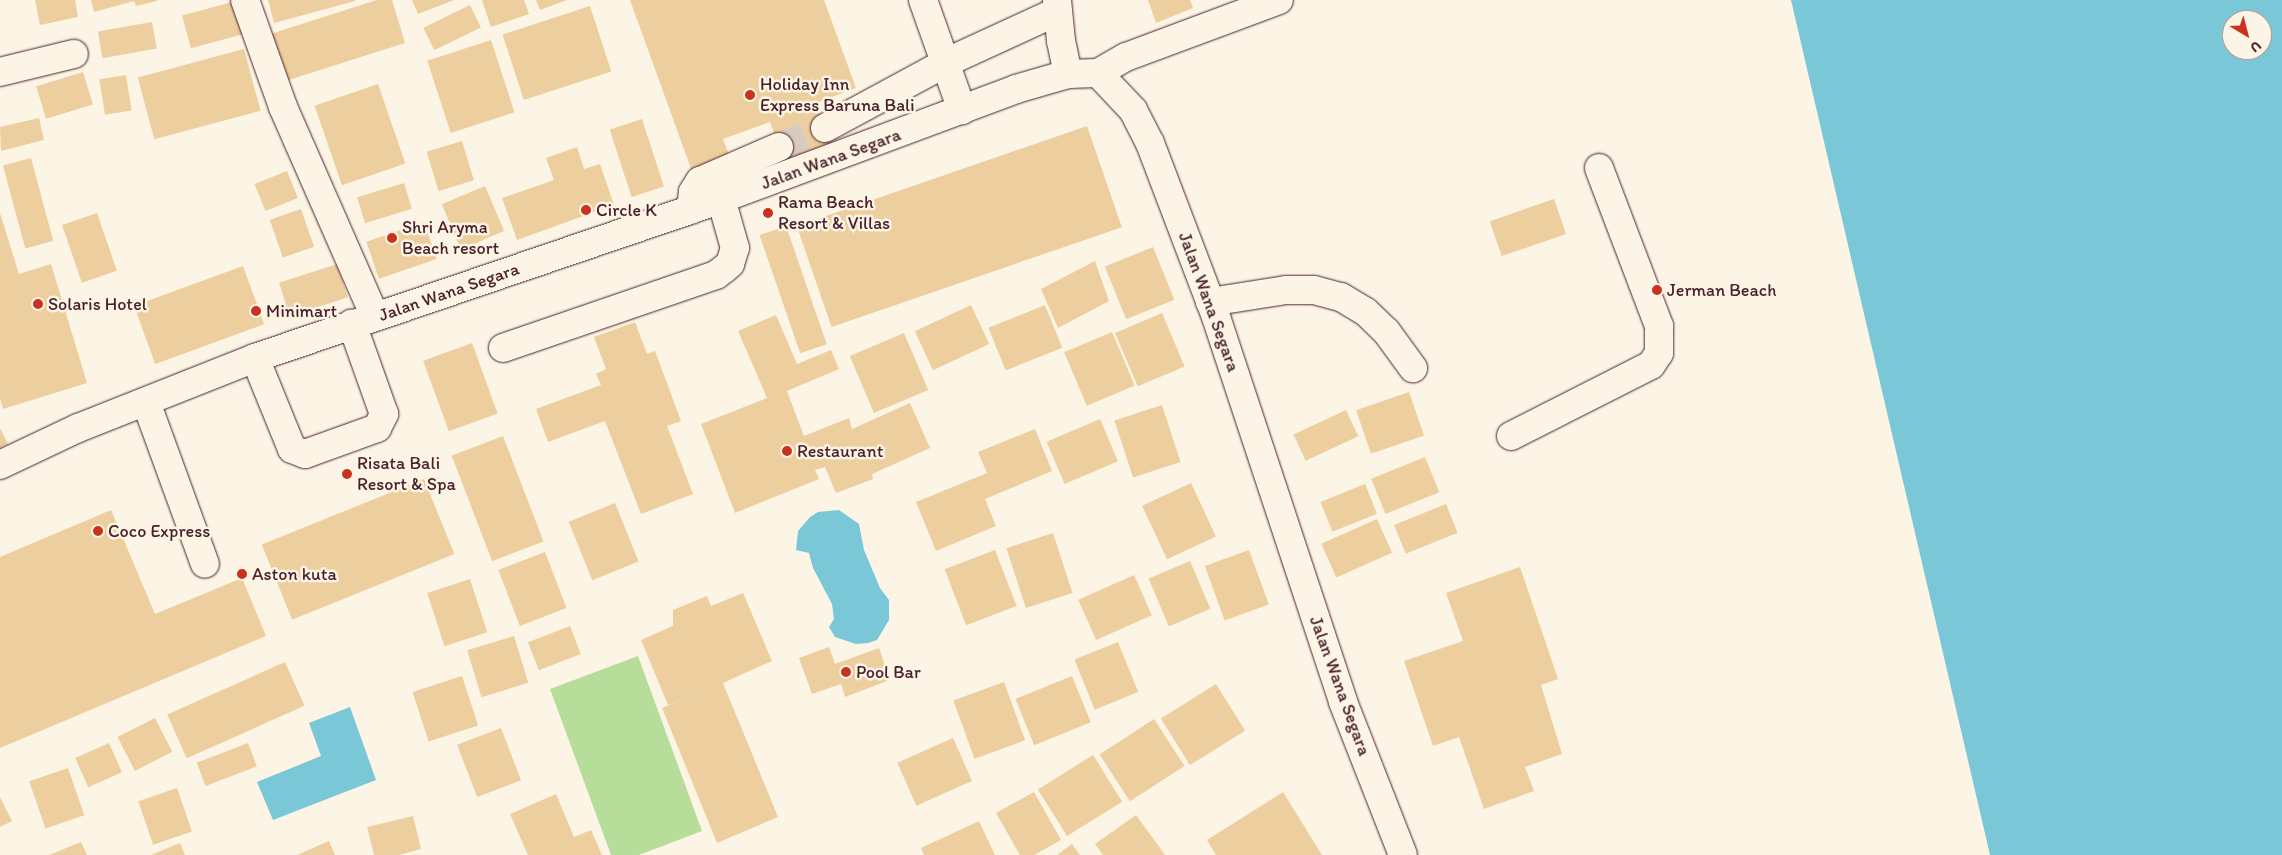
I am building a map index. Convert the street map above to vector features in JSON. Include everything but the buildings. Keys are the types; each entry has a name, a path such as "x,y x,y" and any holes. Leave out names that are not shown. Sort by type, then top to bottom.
{"street":[{"path":"245,0 363,320 384,414 376,428 305,454 292,449 255,358"},
{"path":"923,0 962,110"},
{"path":"1098,73 1126,57 1279,0"},
{"path":"825,128 1058,5 1068,74"},
{"path":"0,72 74,54"},
{"name":"Jalan Wana Segara","path":"0,465 78,428 255,358 721,200 1016,89 1068,74 1098,73 1134,110 1146,135 1210,302 1343,702 1403,855"},
{"path":"691,210 693,192 700,181 779,147"},
{"path":"1511,436 1651,365 1659,353 1659,326 1599,168"},
{"path":"503,348 720,272 730,264 735,248 721,200"},
{"path":"1210,302 1286,290 1314,290 1341,296 1366,312 1386,331 1412,368"},
{"path":"146,402 205,564"}],"green space":[{"path":"638,656 702,831 639,855 611,855 550,689"}],"water":[{"path":"1791,0 2282,0 2282,855 1990,855"},
{"path":"839,510 859,524 864,550 880,588 889,600 889,620 877,640 868,643 856,644 835,637 829,627 834,619 832,604 813,568 809,553 796,550 798,531 810,517 818,512"},
{"path":"350,707 376,780 273,820 257,782 321,756 309,723"}],"tunnel":[{"path":"779,147 825,128"}],"place":[{"name":"Holiday Inn Express Baruna Bali","path":"750,95"},
{"name":"Circle K","path":"586,210"},
{"name":"Rama Beach Resort & Villas","path":"768,213"},
{"name":"Shri Aryma Beach resort","path":"392,238"},
{"name":"Jerman Beach","path":"1657,290"},
{"name":"Solaris Hotel","path":"38,304"},
{"name":"Minimart","path":"256,311"},
{"name":"Restaurant","path":"787,451"},
{"name":"Risata Bali Resort & Spa","path":"347,474"},
{"name":"Coco Express","path":"98,531"},
{"name":"Aston kuta","path":"242,574"},
{"name":"Pool Bar","path":"846,672"}]}
